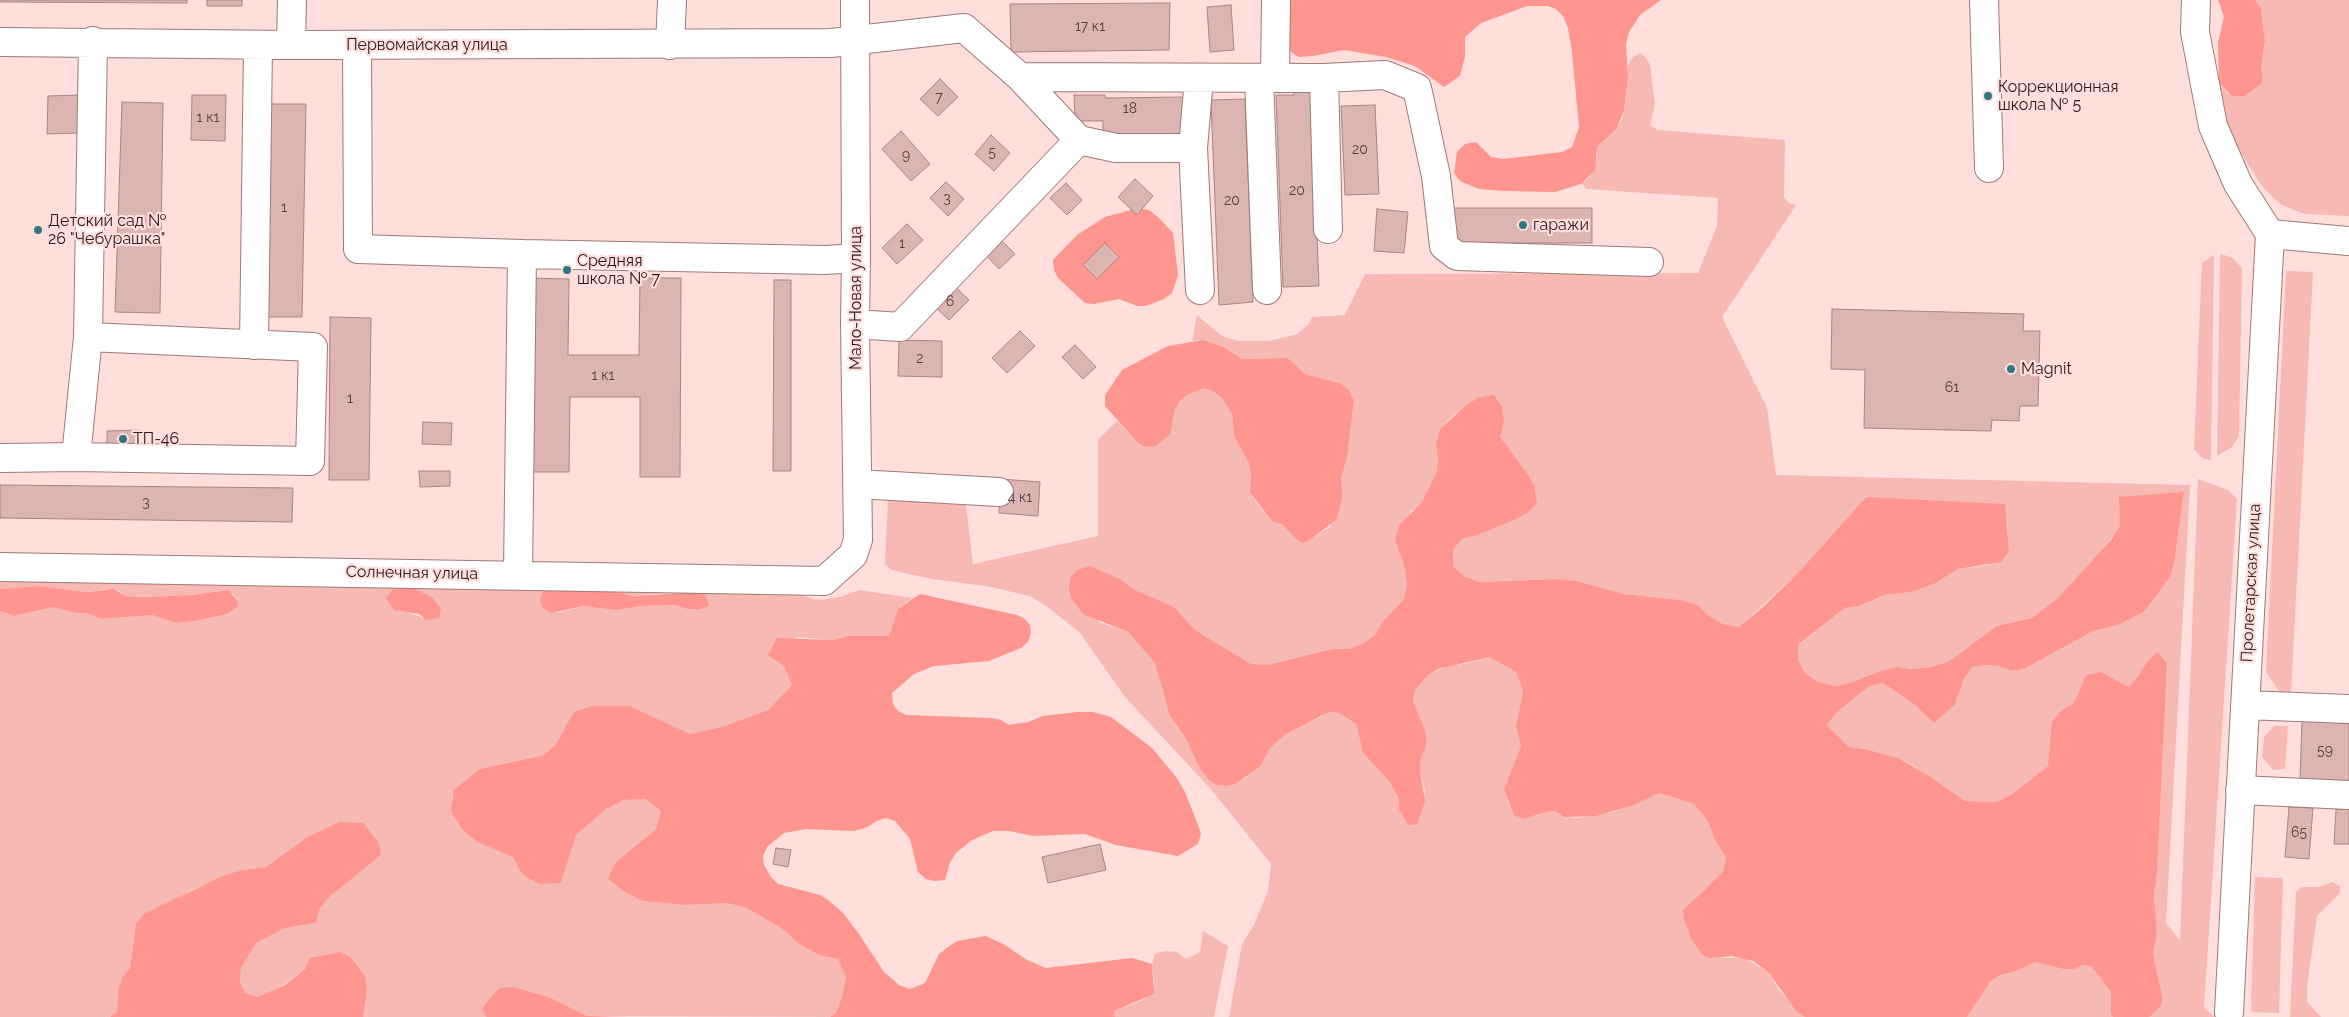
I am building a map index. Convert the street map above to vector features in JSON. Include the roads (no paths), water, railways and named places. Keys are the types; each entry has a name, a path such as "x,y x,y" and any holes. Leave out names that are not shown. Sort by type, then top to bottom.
{"street":[{"path":"291,45 292,0"},
{"path":"670,45 672,0"},
{"name":"Мало-Новая улица","path":"824,581 847,562 857,545 855,0"},
{"path":"1266,290 1267,77 1276,0"},
{"path":"1984,0 1989,168"},
{"path":"2196,0 2195,32 2213,126 2238,184 2270,234 2349,241"},
{"name":"Первомайская улица","path":"0,42 93,41 258,45 670,45 855,41 964,28 1020,77 1079,140"},
{"path":"76,457 88,337 93,41"},
{"path":"254,345 258,45"},
{"path":"357,45 358,249 825,260 856,258"},
{"path":"1020,77 1324,78 1385,75 1417,88 1436,176 1444,246 1457,256 1649,262"},
{"path":"1199,78 1193,148 1200,290"},
{"path":"1324,78 1328,229"},
{"path":"855,324 900,328 1079,140 1116,148 1193,148"},
{"name":"Пролетарская улица","path":"2229,1012 2270,234"},
{"path":"518,574 522,254"},
{"path":"0,458 76,457 310,461 314,347 88,337"},
{"path":"857,484 999,492"},
{"name":"Солнечная улица","path":"0,567 518,574 824,581"},
{"path":"2245,705 2349,709"},
{"path":"2240,790 2349,795"}],"place":[{"name":"Коррекционная школа № 5","path":"1988,96"},
{"name":"гаражи","path":"1523,225"},
{"name":"Детский сад № 26 \"Чебурашка\"","path":"38,230"},
{"name":"Средняя школа № 7","path":"567,270"},
{"name":"Magnit","path":"2011,369"},
{"name":"ТП-46","path":"123,439"}]}
